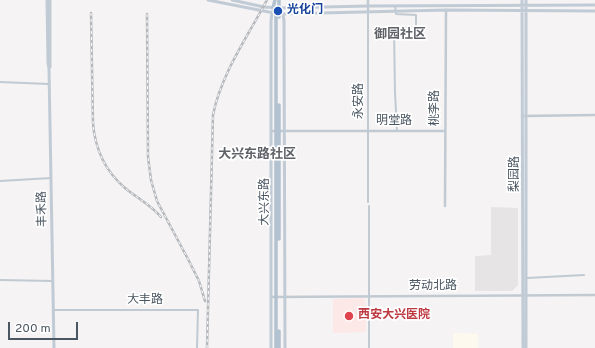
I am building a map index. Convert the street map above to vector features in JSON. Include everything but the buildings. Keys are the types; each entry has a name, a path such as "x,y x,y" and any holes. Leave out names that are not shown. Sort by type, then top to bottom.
{"main road":[{"name":"丰禾路","path":"48,0 54,348"},
{"path":"208,0 284,14 446,10 595,11"},
{"path":"232,0 273,8 595,5"},
{"path":"273,0 273,8"},
{"name":"大兴东路","path":"276,13 279,8 280,0"},
{"name":"梨园路","path":"522,0 524,6 524,295 522,348"},
{"name":"梨园路","path":"524,6 526,0"},
{"name":"大兴东路","path":"273,8 276,13 278,131 278,348"},
{"path":"279,8 284,14 285,348"},
{"path":"271,348 271,29 276,13"},
{"name":"梨园路","path":"524,116 526,278 524,295 526,348"}],"street":[{"name":"永安路","path":"368,0 368,202"},
{"path":"396,6 396,14 416,15 416,27 394,29 397,131"},
{"name":"桃李路","path":"445,206 446,10"},
{"path":"0,82 50,84"},
{"path":"524,116 595,115"},
{"name":"明堂路","path":"271,131 445,131"},
{"path":"0,181 51,178"},
{"path":"369,206 369,348"},
{"path":"526,278 584,275"},
{"path":"0,280 53,281"},
{"name":"劳动北路","path":"271,297 595,295"},
{"name":"大丰路","path":"53,310 198,310 198,348"}],"shaded area":[{"path":"491,207 518,208 518,285 512,291 475,291 475,256 491,255"},
{"name":"西安大兴医院","path":"364,298 366,332 333,333 333,299"},
{"path":"453,333 478,334 478,348 453,348"}],"railway":[{"path":"207,348 213,115 222,85 229,70 267,0"},
{"path":"91,13 93,123 99,151 107,167 118,181 161,217"},
{"path":"147,14 148,157 151,180 157,201 199,281 205,301"}],"place":[{"name":"光化门","path":"278,11"},
{"name":"西安大兴医院","path":"349,316"}],"district":[{"name":"御园社区","path":"400,35"},
{"name":"大兴东路社区","path":"257,155"}]}
